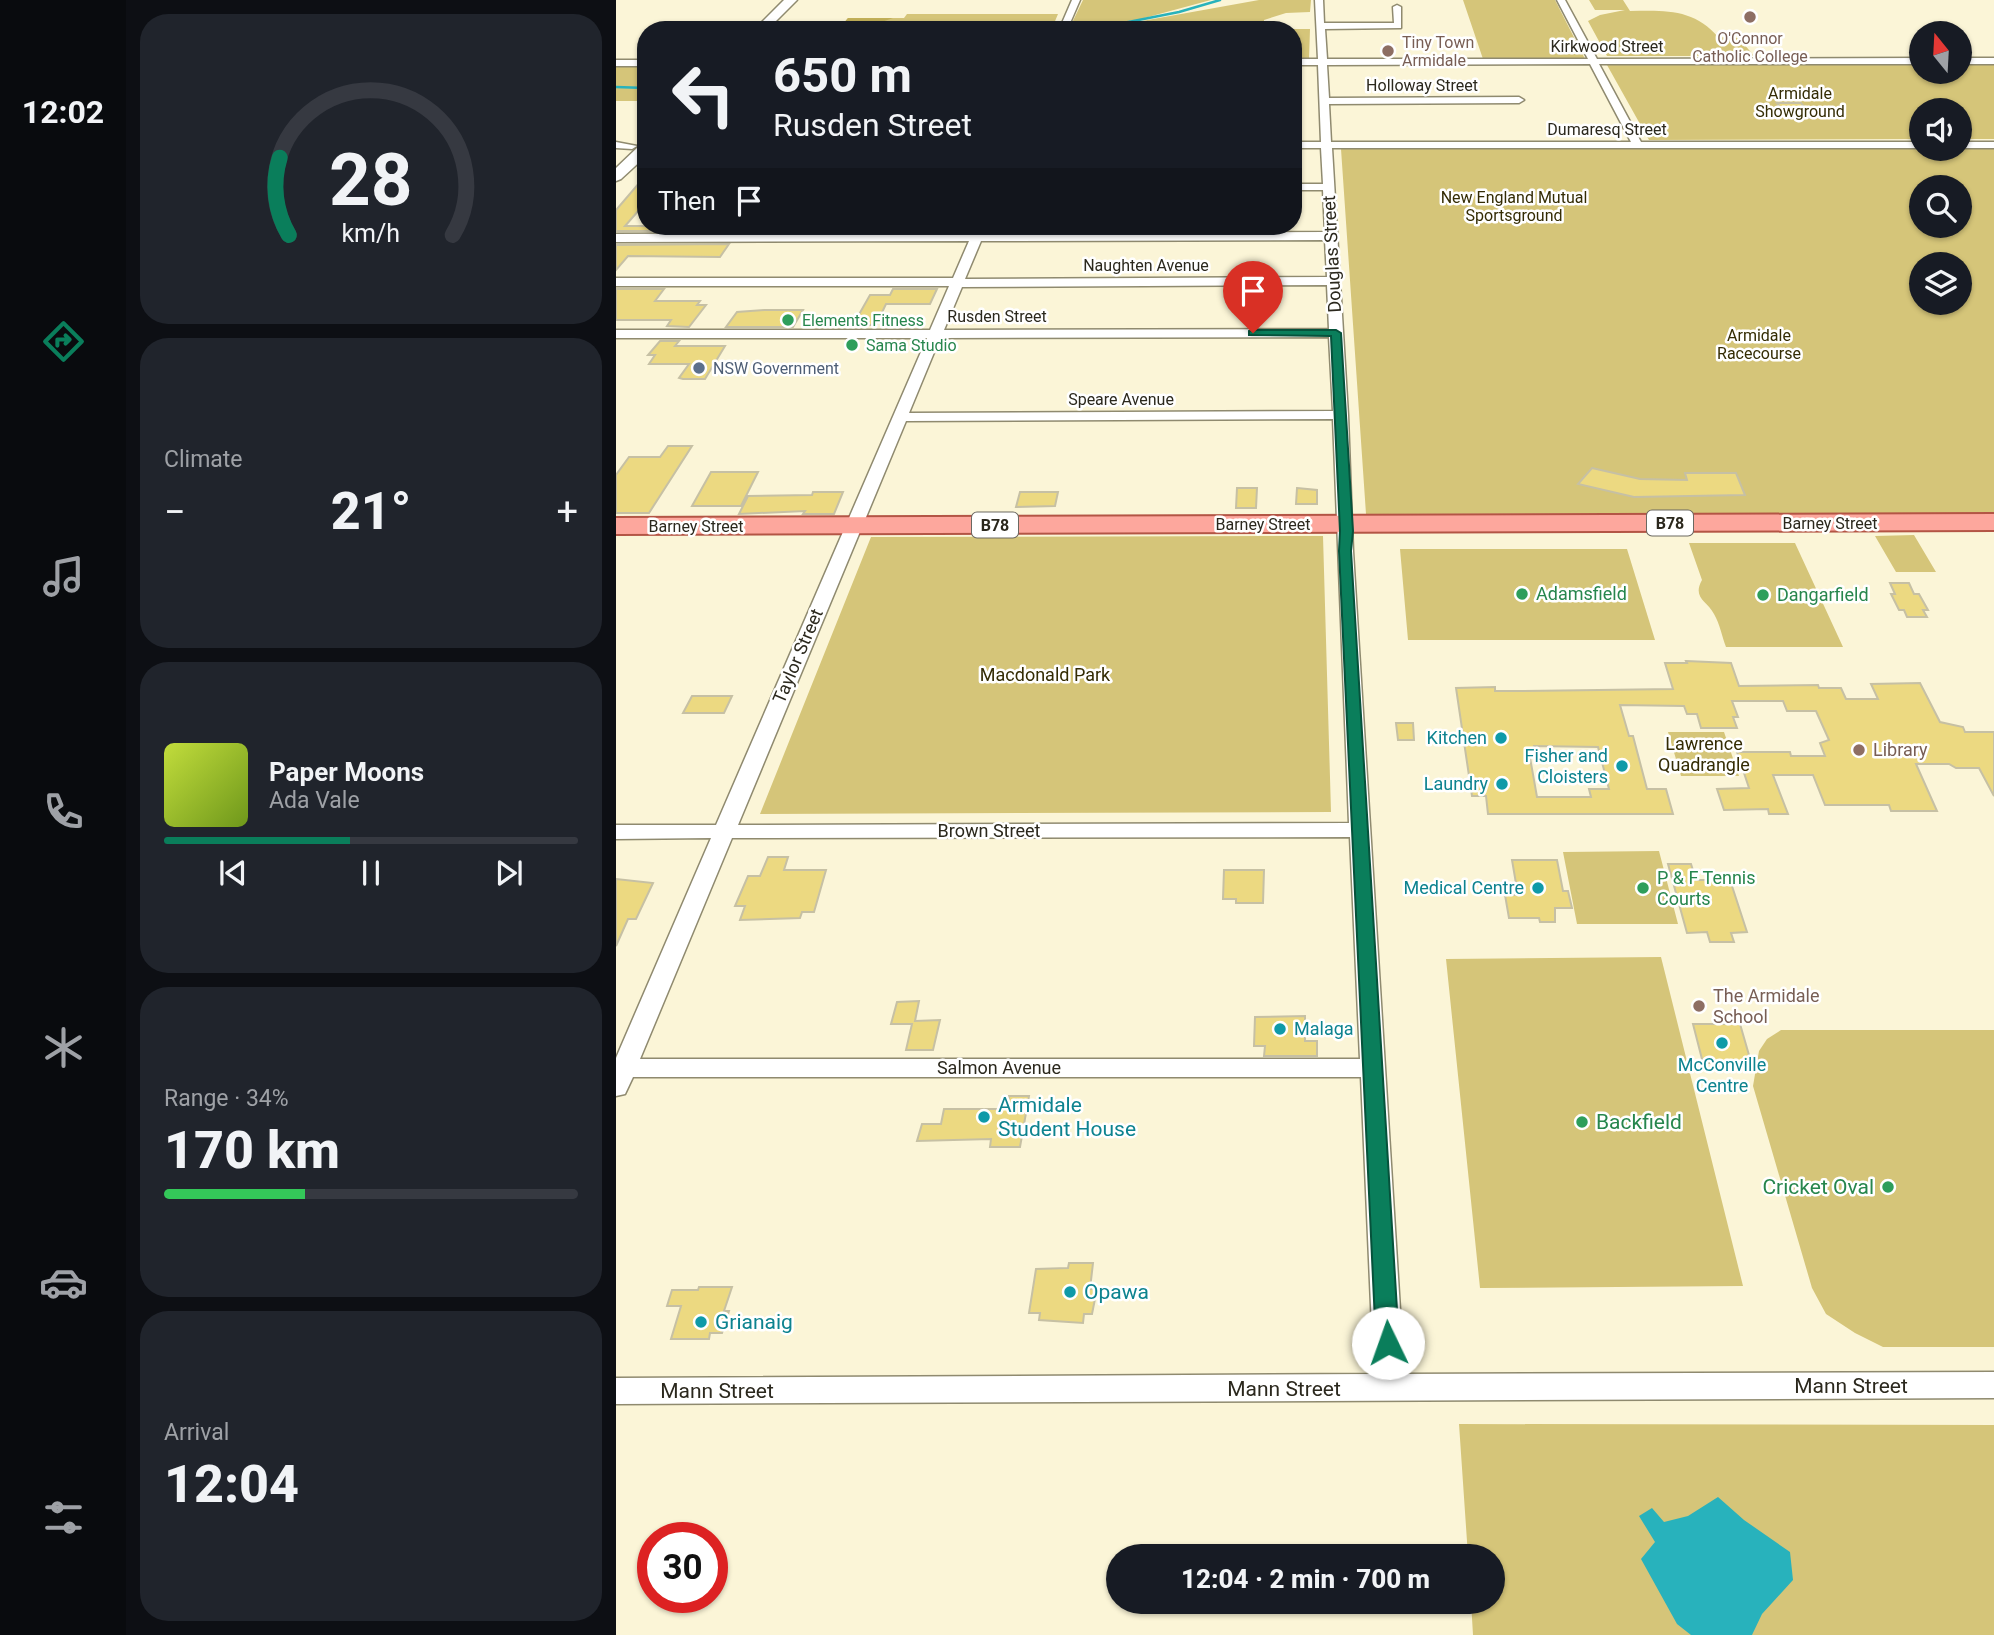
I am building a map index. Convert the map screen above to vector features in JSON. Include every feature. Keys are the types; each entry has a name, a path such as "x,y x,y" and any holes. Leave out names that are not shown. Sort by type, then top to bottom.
{"main road":[{"path":"769,21 790,0"},
{"path":"616,176 637,153"},
{"name":"Barney Street","path":"616,526 1994,522"}],"street":[{"path":"1067,21 1076,0"},
{"name":"Douglas Street","path":"1320,0 1325,145 1346,524 1345,551 1390,1388"},
{"path":"1561,0 1637,144"},
{"path":"1321,26 1398,26 1397,7"},
{"name":"Kirkwood Street","path":"1302,62 1909,61"},
{"path":"1972,61 1994,61"},
{"path":"616,63 637,62"},
{"name":"Holloway Street","path":"1325,101 1519,100"},
{"path":"616,145 637,147"},
{"name":"Dumaresq Street","path":"1302,145 1909,145"},
{"path":"1972,145 1994,145"},
{"path":"1302,187 1329,187"},
{"path":"616,238 772,235"},
{"name":"Taylor Street","path":"620,1078 977,235"},
{"path":"1261,235 1332,236"},
{"name":"Naughten Avenue","path":"616,282 1334,281"},
{"name":"Rusden Street","path":"616,334 1336,333"},
{"name":"Speare Avenue","path":"902,417 1340,415"},
{"name":"Brown Street","path":"616,832 1362,830"},
{"name":"Salmon Avenue","path":"620,1078 1373,1068"},
{"name":"Mann Street","path":"616,1391 1994,1385"}],"green space":[{"path":"1083,0 1211,0 1137,20 1073,21"},
{"path":"1259,0 1311,0 1310,12 1286,13 1264,21 1142,21"},
{"path":"1463,0 1555,0 1585,59 1483,59"},
{"path":"1589,0 1623,0 1630,11 1667,11 1689,16 1718,37 1739,38 1754,56 1607,56 1588,21 1600,15 1625,10 1595,10"},
{"path":"907,14 1058,14 1055,21 846,21 848,18 904,18"},
{"path":"1302,29 1310,29 1309,59 1302,59"},
{"path":"616,64 637,65 637,101 616,101"},
{"name":"Armidale Showground","path":"1909,64 1909,84 1972,84 1972,64 1994,64 1994,139 1972,139 1972,98 1909,98 1909,139 1649,140 1607,65"},
{"name":"Armidale Racecourse","path":"1909,147 1909,161 1972,161 1972,147 1994,147 1994,513 1366,514 1341,149"},
{"path":"1914,535 1936,572 1896,572 1875,536"},
{"name":"Macdonald Park","path":"1323,536 1331,812 760,814 871,537"},
{"name":"Dangarfield","path":"1689,543 1795,543 1843,647 1726,647 1716,618 1700,595 1699,586 1702,580"},
{"name":"Adamsfield","path":"1400,549 1627,549 1655,640 1408,640"},
{"name":"Lawrence Quadrangle","path":"1668,732 1724,732 1739,776 1681,776"},
{"path":"1659,851 1678,924 1577,924 1563,852"},
{"name":"Backfield","path":"1661,957 1743,1286 1480,1288 1446,959"},
{"name":"Cricket Oval","path":"1781,1030 1994,1030 1994,1347 1883,1347 1826,1314 1812,1288 1753,1086 1759,1051 1767,1039"},
{"path":"1459,1424 1994,1425 1994,1635 1473,1635 1472,1614 1505,1614 1505,1544 1467,1544"}],"shaded area":[{"path":"848,18 893,18 885,21 846,21"}],"water":[{"path":"1718,1497 1744,1520 1790,1552 1793,1580 1762,1614 1752,1635 1691,1635 1677,1624 1641,1559 1655,1542 1639,1516 1652,1508 1664,1522 1688,1516"}],"building":[{"path":"1777,103 1801,103 1813,118 1789,118"},
{"path":"637,186 637,212 625,226 637,226 637,231 616,231 616,210"},
{"path":"729,244 720,257 628,256 616,270 616,245"},
{"path":"616,289 664,289 655,301 700,301 697,305 706,305 689,327 667,326 671,320 616,320"},
{"path":"893,289 937,289 930,304 886,304 876,325 853,325 870,295 890,295"},
{"path":"803,310 793,327 726,327 737,312"},
{"path":"660,341 679,341 675,346 725,346 705,379 683,379 679,378 689,364 649,364 655,355 648,355"},
{"path":"668,446 692,446 649,513 616,513 616,475 629,457 660,457"},
{"path":"1592,468 1640,479 1687,480 1685,473 1736,473 1745,495 1634,497 1578,484"},
{"path":"711,472 758,472 741,506 692,506"},
{"path":"1237,488 1257,488 1256,508 1236,508"},
{"path":"1297,488 1317,490 1317,504 1296,504"},
{"path":"813,492 843,492 834,514 803,514 805,511 739,514 748,496 812,495"},
{"path":"1020,492 1058,492 1055,506 1016,507"},
{"path":"1890,583 1909,583 1914,594 1919,594 1928,610 1923,610 1927,617 1907,617 1904,610 1899,610 1891,594 1895,594"},
{"path":"1686,661 1731,663 1739,686 1818,685 1819,688 1841,688 1846,699 1878,699 1871,684 1920,683 1940,722 1963,727 1965,732 1994,732 1994,796 1979,768 1916,764 1937,811 1891,811 1889,805 1825,805 1813,775 1773,775 1788,814 1769,814 1768,809 1724,810 1717,789 1749,788 1737,752 1790,752 1791,756 1825,756 1820,743 1829,740 1816,711 1787,711 1783,701 1732,701 1738,717 1733,717 1737,728 1701,728 1697,714 1687,714 1684,706 1620,705 1629,736 1633,736 1647,789 1666,789 1673,814 1488,814 1486,796 1472,796 1456,688 1495,687 1495,691 1673,689 1665,663 1687,663","holes":["1534,746 1598,747 1609,789 1589,789 1591,797 1537,797 1529,752 1535,752"]},
{"path":"692,696 732,696 724,713 683,713"},
{"path":"1396,723 1413,723 1414,740 1398,740"},
{"path":"768,857 788,857 784,870 826,870 814,912 802,912 800,918 740,920 745,906 735,906 748,876 760,876"},
{"name":"Medical Centre","path":"1512,860 1557,860 1563,891 1568,891 1572,908 1555,908 1555,922 1540,922 1539,918 1509,918 1505,895 1518,895"},
{"path":"1668,864 1691,864 1696,880 1730,880 1747,932 1731,933 1734,942 1710,942 1707,932 1687,933"},
{"path":"1224,870 1264,870 1263,903 1236,903 1236,899 1223,899"},
{"path":"616,879 653,883 636,919 628,919 616,946"},
{"path":"919,1001 915,1021 940,1020 933,1050 906,1050 912,1024 891,1024 897,1002"},
{"name":"Malaga","path":"1305,1016 1305,1041 1317,1041 1317,1056 1264,1056 1265,1046 1254,1046 1255,1017"},
{"name":"McConville Centre","path":"1693,1024 1740,1024 1751,1062 1738,1062 1739,1068 1718,1068 1716,1063 1703,1063"},
{"name":"Armidale Student House","path":"1009,1096 1029,1096 1020,1147 990,1147 991,1139 917,1141 922,1124 941,1124 944,1109 1007,1109"},
{"name":"Opawa","path":"1069,1263 1093,1263 1090,1289 1097,1289 1092,1314 1084,1314 1083,1323 1039,1320 1040,1313 1029,1313 1036,1269 1068,1268"},
{"name":"Grianaig","path":"699,1287 732,1287 724,1311 729,1311 722,1333 710,1333 709,1339 671,1339 681,1306 667,1306 672,1290 698,1290"}],"waterway":[{"path":"1133,21 1220,0"},
{"path":"616,87 637,88"}],"place":[{"name":"O'Connor Catholic College","path":"1750,17"},
{"name":"Tiny Town Armidale","path":"1388,51"},
{"name":"Elements Fitness","path":"788,320"},
{"name":"Sama Studio","path":"852,345"},
{"name":"NSW Government","path":"699,368"},
{"name":"Adamsfield","path":"1522,594"},
{"name":"Dangarfield","path":"1763,595"},
{"name":"Kitchen","path":"1501,738"},
{"name":"Library","path":"1859,750"},
{"name":"Fisher and Cloisters","path":"1622,766"},
{"name":"Laundry","path":"1502,784"},
{"name":"Medical Centre","path":"1538,888"},
{"name":"P & F Tennis Courts","path":"1643,888"},
{"name":"The Armidale School","path":"1699,1006"},
{"name":"Malaga","path":"1280,1029"},
{"name":"McConville Centre","path":"1722,1043"},
{"name":"Armidale Student House","path":"984,1117"},
{"name":"Backfield","path":"1582,1122"},
{"name":"Cricket Oval","path":"1888,1187"},
{"name":"Opawa","path":"1070,1292"},
{"name":"Grianaig","path":"701,1322"}],"route":[{"path":"1253,333 1336,333 1345,551 1354,678 1388,1343"}],"park label":[{"name":"New England Mutual Sportsground","path":"1514,206"}]}
